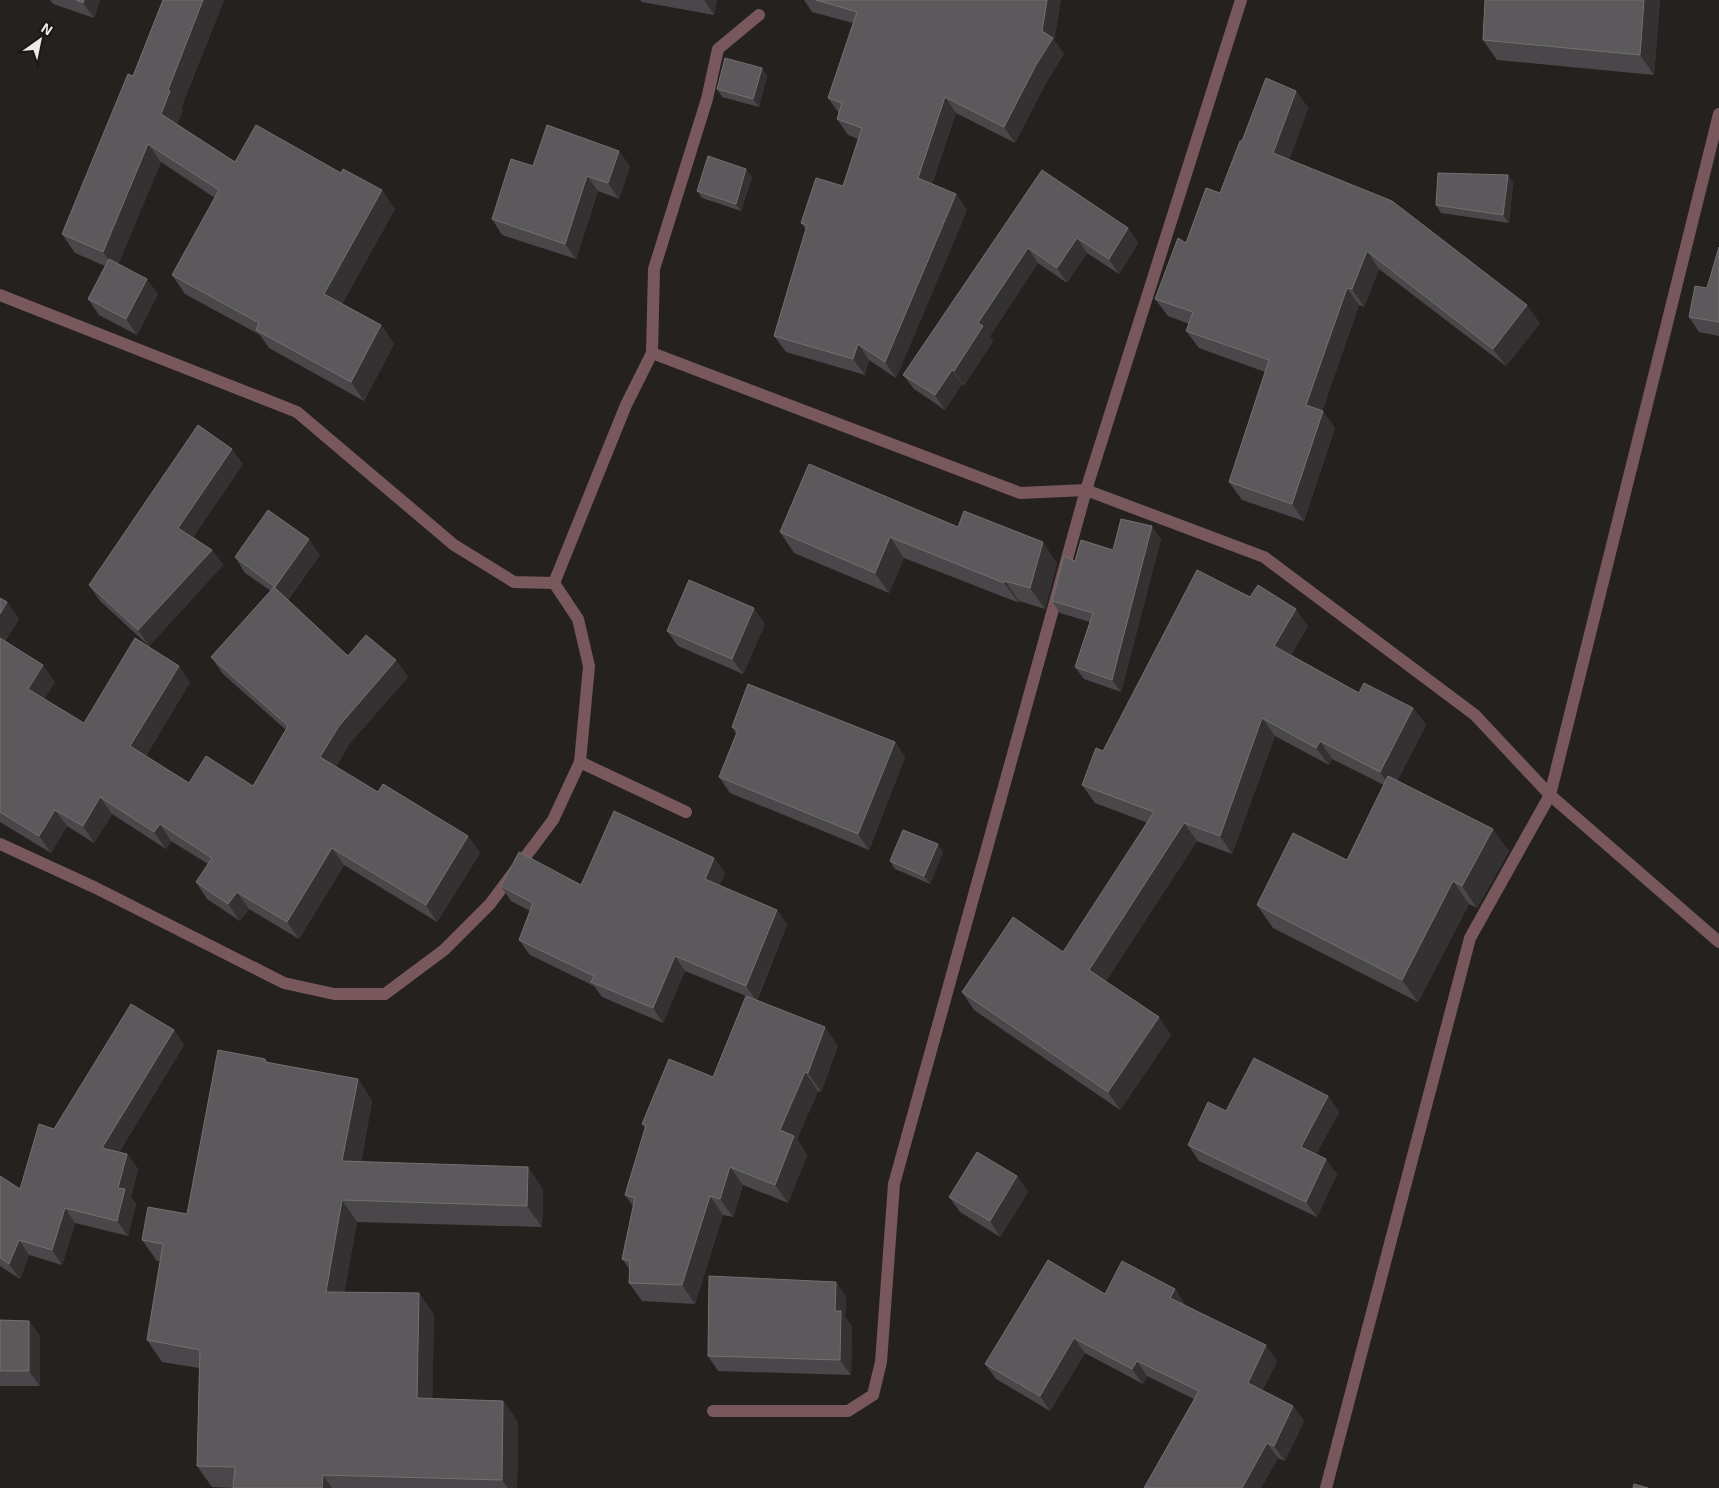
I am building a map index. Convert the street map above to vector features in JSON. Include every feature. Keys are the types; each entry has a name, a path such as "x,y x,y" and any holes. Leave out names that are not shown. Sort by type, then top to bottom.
{"street":[{"path":"714,1411 848,1411 873,1395 881,1362 894,1184 1086,490 1241,0"},
{"path":"554,582 626,405 652,353 654,269 707,99 718,49 759,15"},
{"path":"1326,1488 1470,938 1550,795 1719,114"},
{"path":"0,295 297,412 454,545 514,582 554,582"},
{"path":"652,353 1020,493 1086,490 1264,557 1475,715 1550,795 1719,942"},
{"path":"0,844 96,888 284,983 334,994 385,994 444,950 490,904 553,820 580,762 589,666 578,619 554,582"},
{"path":"580,762 686,812"}],"building":[{"path":"163,0 203,0 168,90 170,91 161,114 235,162 256,125 341,173 343,169 382,190 324,294 381,325 351,382 256,330 259,323 172,275 219,190 148,144 103,252 62,234 128,74 133,76"},
{"path":"816,0 1047,0 1042,31 1053,38 1036,65 1004,127 945,97 918,178 956,194 885,362 858,344 853,359 774,336 807,225 801,223 816,178 843,186 862,128 837,119 842,103 828,98 857,12"},
{"path":"1485,0 1644,0 1640,55 1483,40"},
{"path":"725,58 762,68 753,99 717,89"},
{"path":"1266,78 1296,91 1273,153 1392,201 1527,305 1493,349 1367,251 1352,289 1347,288 1306,405 1323,411 1292,504 1229,482 1269,360 1186,331 1193,312 1155,299 1178,238 1186,243 1206,188 1220,193"},
{"path":"547,125 619,151 608,183 587,176 565,244 492,219 511,159 533,166"},
{"path":"708,156 746,169 736,204 697,191"},
{"path":"1042,170 1128,228 1109,259 1077,238 1057,268 1028,248 978,323 983,326 954,371 952,370 935,395 903,375"},
{"path":"1438,173 1508,175 1503,215 1436,205"},
{"path":"1719,247 1719,322 1689,317 1695,286 1707,288"},
{"path":"109,259 147,279 126,319 88,299"},
{"path":"198,425 232,449 178,528 212,550 138,630 89,585"},
{"path":"809,464 958,527 964,511 1043,542 1030,588 1005,581 1004,583 890,537 875,573 780,532"},
{"path":"268,510 309,539 275,587 235,557"},
{"path":"1121,519 1152,526 1112,680 1075,667 1093,613 1052,601 1064,556 1075,561 1081,540 1113,550"},
{"path":"1197,570 1250,597 1258,585 1296,609 1274,646 1359,693 1364,683 1413,708 1380,772 1320,741 1316,748 1262,718 1220,836 1184,823 1089,970 1159,1017 1108,1092 962,992 1013,917 1063,952 1154,812 1082,785 1096,748 1103,751"},
{"path":"689,580 754,608 732,659 667,631"},
{"path":"274,587 348,656 366,635 396,660 339,726 320,757 378,792 383,784 468,836 426,905 332,848 287,922 237,892 228,904 196,882 212,858 160,824 154,832 100,797 83,826 55,810 39,836 0,812 0,638 43,665 28,689 84,723 135,638 179,666 130,746 189,783 206,756 253,786 288,726 211,657"},
{"path":"0,598 7,602 0,614"},
{"path":"748,684 895,742 858,834 719,777 738,730 732,727"},
{"path":"1388,776 1493,829 1462,886 1453,881 1402,980 1257,905 1293,833 1347,860"},
{"path":"614,811 714,858 705,879 777,910 746,986 675,956 653,1008 591,982 594,976 519,940 533,903 501,886 519,852 581,885"},
{"path":"903,830 938,844 924,876 890,861"},
{"path":"746,996 825,1027 808,1073 805,1072 780,1130 794,1136 775,1185 730,1167 720,1199 710,1196 682,1285 629,1283 630,1261 622,1259 635,1198 625,1195 646,1125 642,1124 669,1059 713,1077"},
{"path":"131,1004 174,1030 102,1148 127,1154 118,1188 125,1189 117,1221 65,1208 52,1250 19,1240 9,1264 0,1258 0,1176 20,1189 39,1124 54,1129"},
{"path":"218,1050 265,1059 265,1062 358,1079 342,1161 528,1167 527,1206 342,1200 326,1292 419,1293 417,1398 503,1401 502,1480 323,1475 322,1488 233,1488 235,1467 197,1466 200,1350 147,1340 163,1244 142,1240 148,1207 187,1214"},
{"path":"1254,1058 1328,1096 1301,1147 1326,1159 1306,1202 1188,1145 1208,1102 1226,1111"},
{"path":"977,1152 1017,1176 990,1221 949,1197"},
{"path":"1048,1260 1105,1294 1122,1261 1175,1289 1170,1298 1266,1345 1248,1383 1293,1406 1274,1446 1267,1443 1242,1488 1144,1488 1199,1391 1137,1361 1132,1369 1074,1338 1040,1396 985,1364"},
{"path":"709,1276 836,1282 835,1311 841,1311 840,1360 708,1356"},
{"path":"0,1320 29,1321 29,1371 0,1371"},
{"path":"1634,1484 1648,1488 1633,1488"}]}
